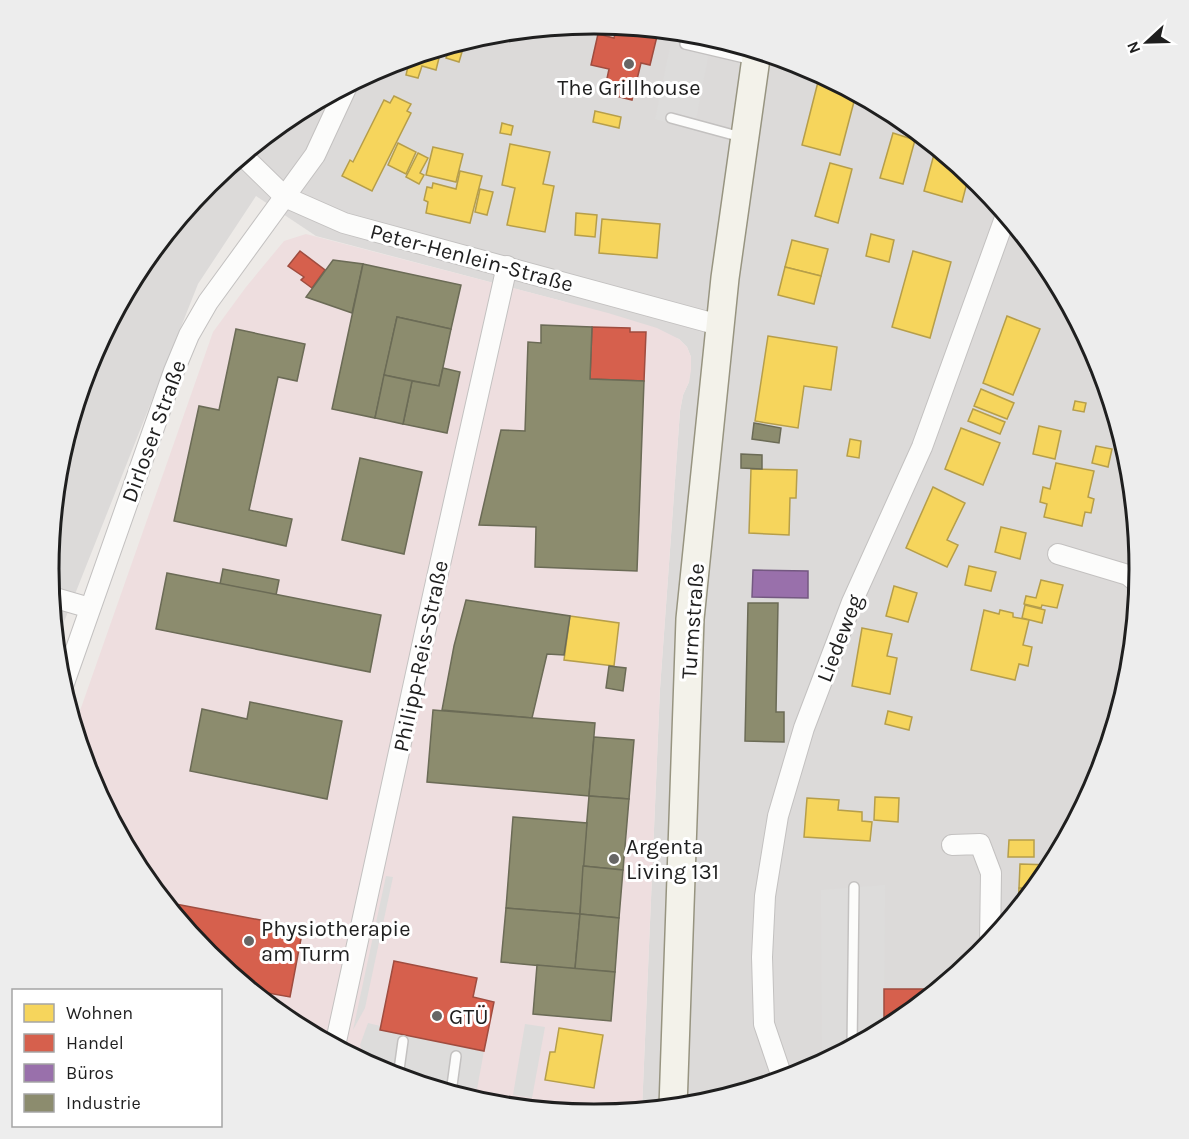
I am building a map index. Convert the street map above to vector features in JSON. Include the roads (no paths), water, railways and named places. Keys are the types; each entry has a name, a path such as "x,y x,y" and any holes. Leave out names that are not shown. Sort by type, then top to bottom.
{"main road":[{"name":"Turmstraße","path":"673,1098 690,619 719,325 755,60"}],"street":[{"name":"Dirloser Straße","path":"69,669 174,370 189,335 219,286 315,155 341,99"},
{"name":"Peter-Henlein-Straße","path":"249,162 285,197 344,223 719,325"},
{"name":"Liedeweg","path":"780,1071 764,1024 762,957 765,896 778,816 804,728 852,602 922,447 1003,224"},
{"name":"Philipp-Reis-Straße","path":"337,1038 507,266"},
{"path":"1058,554 1130,576"},
{"path":"61,600 90,608"},
{"path":"952,845 980,844 991,873 990,929"}],"lane":[{"name":"Turmstraße","path":"685,44 720,50"},
{"path":"671,118 744,138"},
{"path":"852,1038 854,887"},
{"path":"399,1067 403,1041"},
{"path":"452,1085 456,1056"}],"place":[{"name":"The Grillhouse","path":"629,64"},
{"name":"Argenta Living 131","path":"614,859"},
{"name":"Physiotherapie am Turm","path":"249,941"},
{"name":"GTÜ","path":"437,1016"}]}
